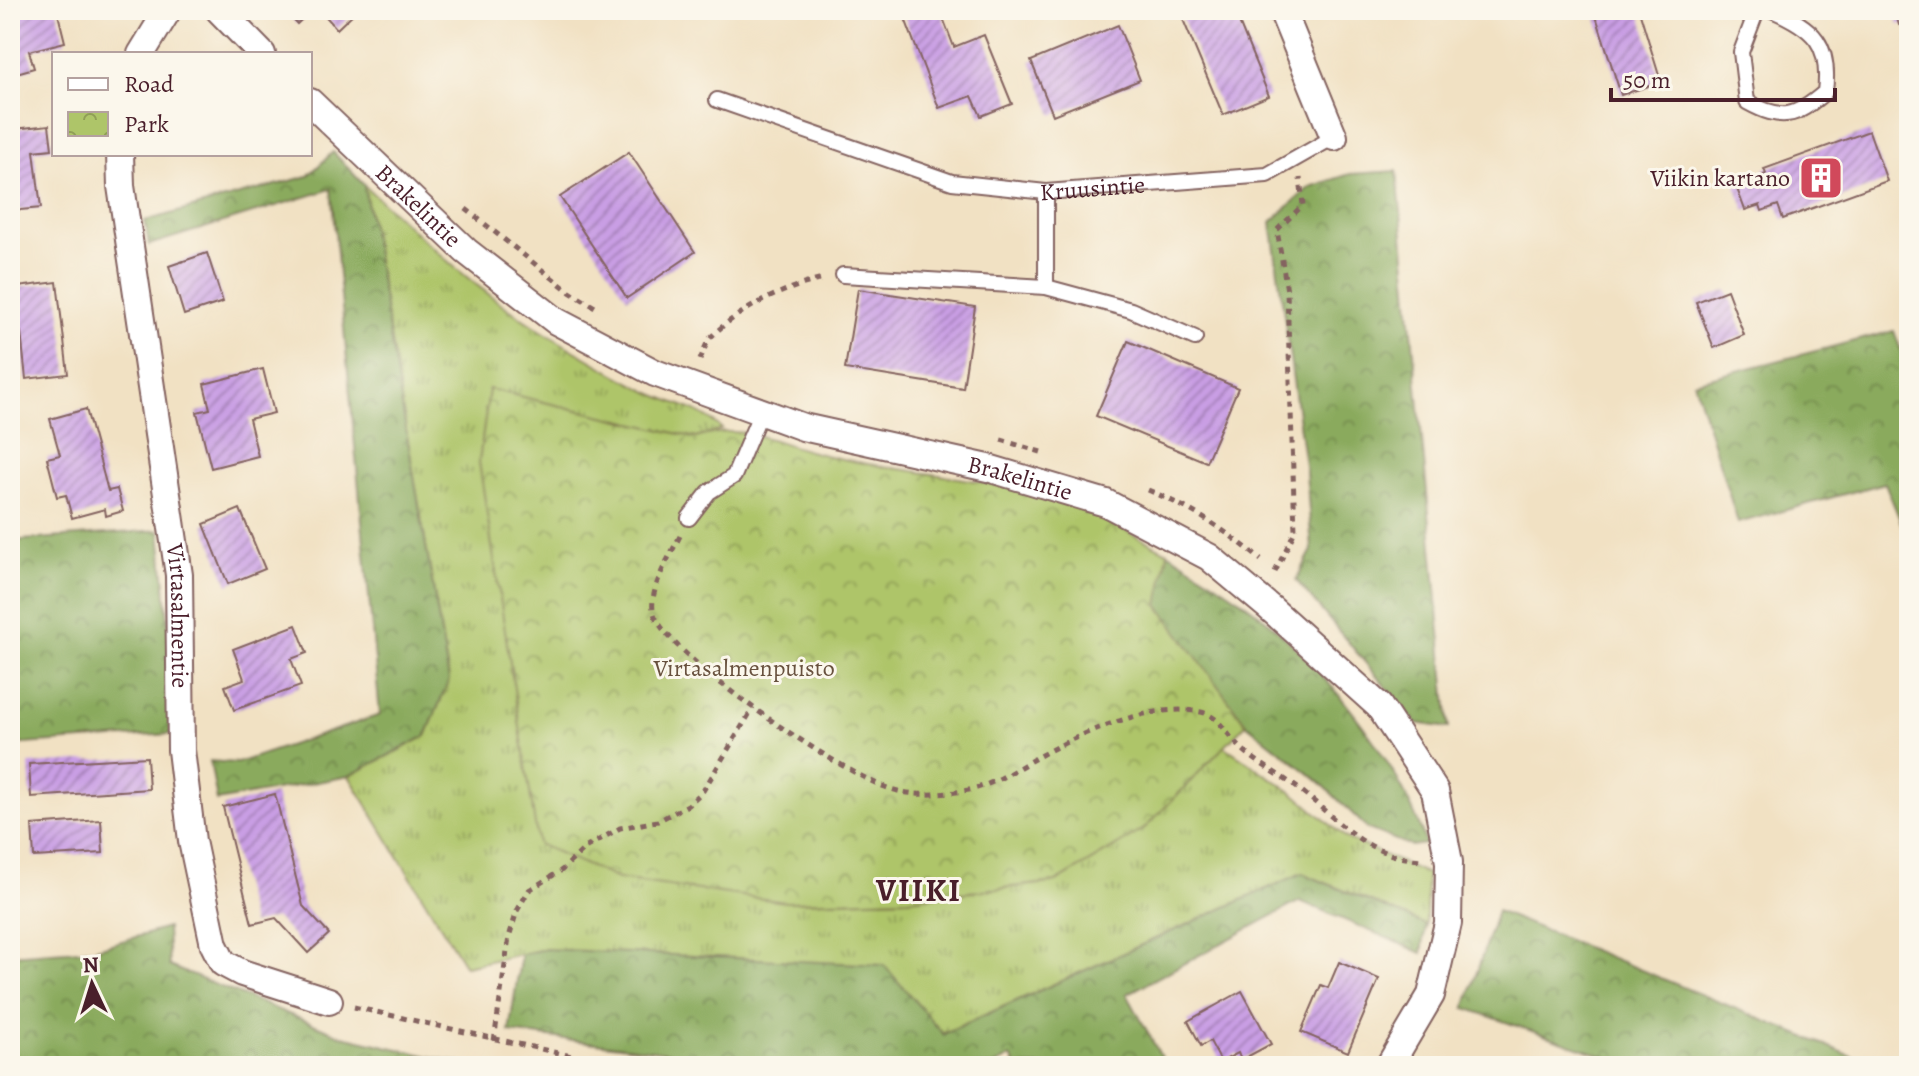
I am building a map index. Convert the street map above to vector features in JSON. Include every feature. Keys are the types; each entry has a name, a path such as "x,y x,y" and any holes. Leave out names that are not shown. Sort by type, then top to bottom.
{"street":[{"path":"142,52 168,10"},
{"path":"219,10 260,52"},
{"name":"Kruusintie","path":"1282,10 1334,137"},
{"name":"Brakelintie","path":"312,104 466,251 556,321 662,376 803,427 988,468 1106,503 1209,557 1379,706 1435,791 1449,862 1448,923 1431,995 1389,1066"},
{"name":"Virtasalmentie","path":"120,156 121,186 179,575 185,780 192,841 214,945 223,963 242,973 329,1001"}],"lane":[{"path":"1757,10 1741,52 1747,102 1765,112 1787,116 1805,109 1825,92 1827,72 1821,44 1809,29 1772,10"},
{"name":"Kruusintie","path":"717,100 952,182 1046,192 1267,175 1334,137"},
{"path":"1046,192 1046,287"},
{"path":"843,275 1046,287 1131,310 1195,338"},
{"path":"689,518 709,492 734,476 761,412"}],"path":[{"path":"1260,600 1295,531 1287,291 1277,230 1303,205 1297,158"},
{"path":"462,205 570,292 606,313"},
{"path":"699,361 710,338 749,310 801,284 843,275"},
{"path":"689,356 708,365"},
{"path":"986,437 1042,452"},
{"path":"1139,487 1191,509 1235,538 1275,572"},
{"path":"689,518 662,573 653,608 661,631 753,708 885,787 916,796 967,791 1114,722 1199,712 1215,717 1235,743 1302,792 1349,835 1399,859 1449,862"},
{"path":"494,1041 509,937 517,911 529,890 562,870 585,848 620,828 658,821 688,805 703,791 753,708"},
{"path":"329,1001 494,1041 616,1066"}],"green space":[{"path":"333,152 364,185 449,680 426,736 349,776 217,801 210,761 237,763 380,715 331,189 149,245 145,221 308,176"},
{"path":"1397,171 1449,728 1416,723 1296,580 1312,550 1306,473 1271,222 1310,187 1350,174"},
{"path":"364,185 455,268 529,323 651,393 698,412 722,429 696,438 489,390 786,902 908,899 1056,882 1144,829 1224,746 1296,795 1346,838 1427,874 1426,925 1302,873 942,1034 545,949 465,966 349,776 426,736 449,680"},
{"path":"1894,331 1909,373 1909,542 1885,483 1738,523 1694,382"},
{"name":"Virtasalmenpuisto","path":"489,389 696,438 741,432 842,459 993,484 1052,499 1096,516 1168,552 1158,605 1246,724 1144,829 1056,882 908,899 786,902 618,879 538,844 479,462"},
{"path":"160,530 170,642 170,734 10,745 10,541"},
{"path":"1168,552 1261,616 1320,673 1382,754 1400,784 1426,844 1411,846 1368,829 1321,783 1246,724 1157,605"},
{"path":"1302,873 1426,925 1422,953 1300,901 1127,994 1166,1066 1016,1066 1011,1057 993,1066 775,1066 509,1032 521,954 545,949 884,965 943,1034"},
{"path":"1497,911 1876,1066 1633,1066 1465,1008"},
{"path":"167,928 169,966 343,1036 471,1066 10,1066 10,955 94,949"}],"building":[{"path":"10,10 57,10 65,42 29,51 34,68 13,74"},
{"path":"284,10 312,10 297,24"},
{"path":"320,10 357,10 337,29"},
{"path":"910,10 940,10 954,47 984,35 1012,104 981,116 972,96 939,108 903,13"},
{"path":"1179,10 1234,10 1269,96 1223,115"},
{"path":"1639,10 1661,82 1621,95 1595,13"},
{"path":"1894,10 1909,10 1909,29 1906,22 1899,25"},
{"path":"1118,25 1140,80 1053,115 1031,61"},
{"path":"49,125 52,149 34,151 41,208 10,211 10,145 16,144 15,129"},
{"name":"Viikin kartano","path":"1869,131 1887,181 1783,219 1778,205 1762,211 1760,205 1745,210 1736,186 1766,174 1764,169"},
{"path":"629,152 695,252 627,298 560,197"},
{"path":"207,253 223,302 184,315 169,266"},
{"path":"57,282 68,374 26,379 21,332 10,333 10,288"},
{"path":"858,289 975,307 963,388 845,369"},
{"path":"1727,290 1744,335 1714,348 1696,302"},
{"path":"1128,341 1238,388 1206,462 1096,416"},
{"path":"263,369 274,413 249,419 258,456 211,468 197,412 210,409 204,384"},
{"path":"86,409 108,491 117,489 123,511 106,516 105,509 72,518 66,495 57,497 47,458 60,455 50,419"},
{"path":"240,509 265,569 228,584 204,524"},
{"path":"296,625 307,653 291,659 301,686 234,710 225,686 244,679 233,649"},
{"path":"147,757 149,789 31,797 29,764"},
{"path":"275,794 303,906 329,934 308,953 276,918 252,924 223,807"},
{"path":"101,820 103,853 34,857 32,825"},
{"path":"1339,962 1379,979 1348,1052 1301,1032 1321,985 1328,988"},
{"path":"1242,991 1271,1044 1241,1060 1238,1053 1221,1062 1210,1041 1201,1046 1188,1021"}],"place":[{"name":"Viikin kartano","path":"1821,178"}],"district":[{"name":"VIIKI","path":"919,890"}]}
